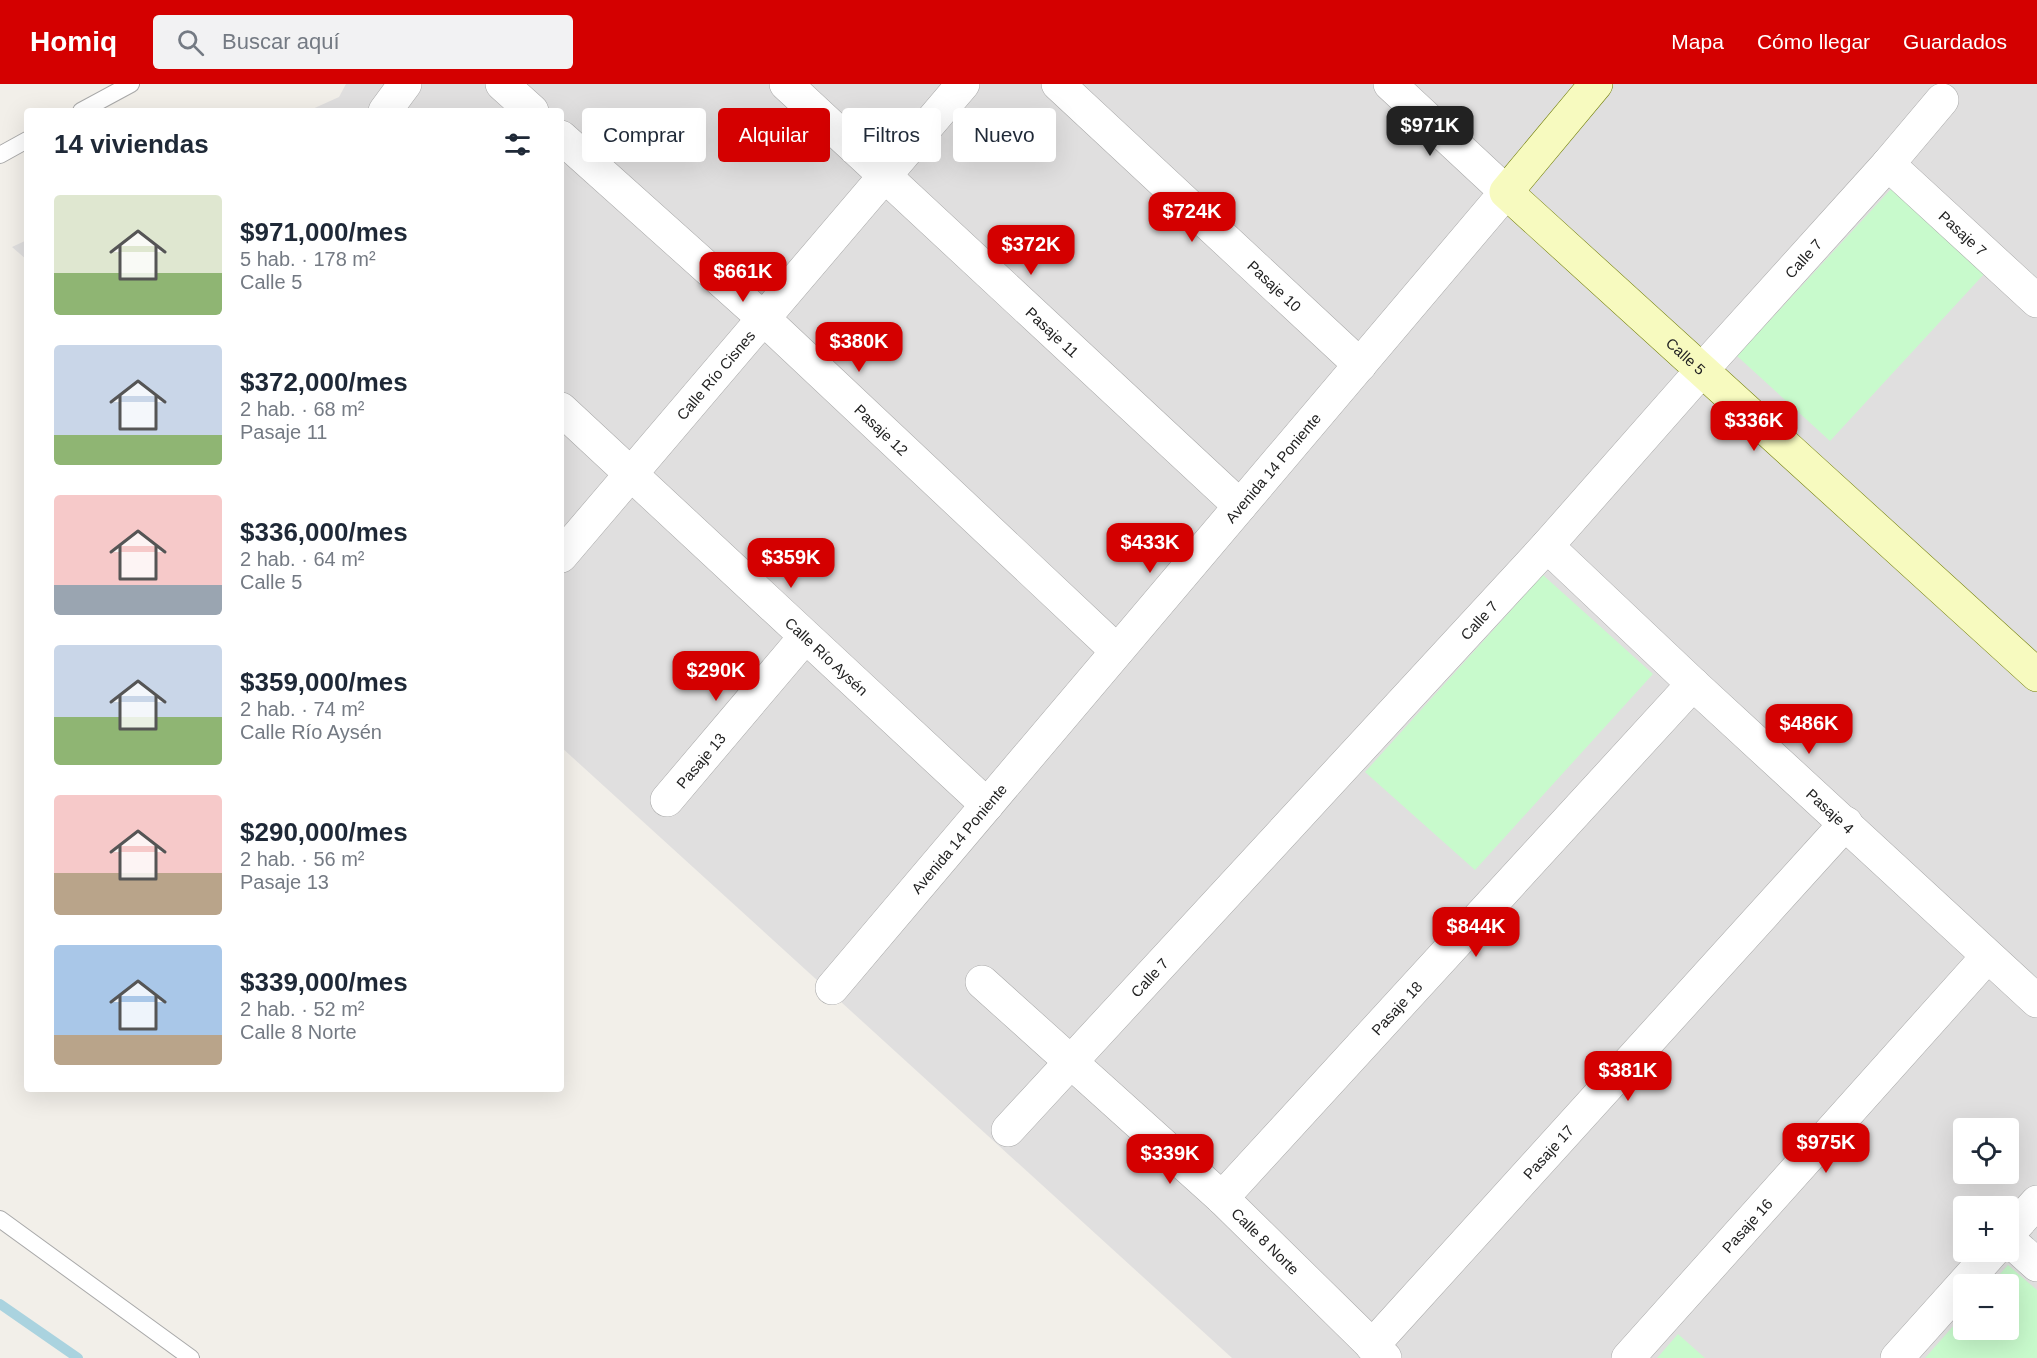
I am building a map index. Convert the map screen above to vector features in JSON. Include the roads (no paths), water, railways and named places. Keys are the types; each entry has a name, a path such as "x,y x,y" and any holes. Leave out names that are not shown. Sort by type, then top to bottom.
{"street":[{"path":"387,108 405,84"},
{"path":"502,84 529,108"},
{"name":"Pasaje 11","path":"786,84 1240,506"},
{"name":"Calle Río Cisnes","path":"564,552 963,84"},
{"name":"Pasaje 10","path":"1058,84 1360,365"},
{"name":"Calle 5","path":"1390,84 2037,675"},
{"name":"Avenida 14 Poniente","path":"832,988 1596,84"},
{"name":"Calle 7","path":"1008,1130 1547,546 1702,370 1888,165 1942,100"},
{"name":"Pasaje 12","path":"564,140 763,318 1117,651"},
{"name":"Pasaje 7","path":"1888,165 2037,302"},
{"name":"Calle Río Aysén","path":"564,412 987,805"},
{"name":"Pasaje 4","path":"1547,546 2037,1001"},
{"name":"Pasaje 13","path":"667,800 805,637"},
{"name":"Pasaje 18","path":"1222,1198 1693,684"},
{"name":"Pasaje 17","path":"1379,1352 1846,823"},
{"name":"Pasaje 16","path":"1628,1358 1987,957"},
{"name":"Calle 8 Norte","path":"982,982 1222,1198 1379,1352"},
{"path":"2019,1223 2037,1203"},
{"path":"2019,1247 2037,1264"},
{"path":"1897,1358 1983,1262"}],"lane":[{"path":"87,108 131,84"},
{"path":"0,155 24,142"},
{"path":"0,1219 191,1358"}],"waterway":[{"path":"0,1304 78,1358"}]}
